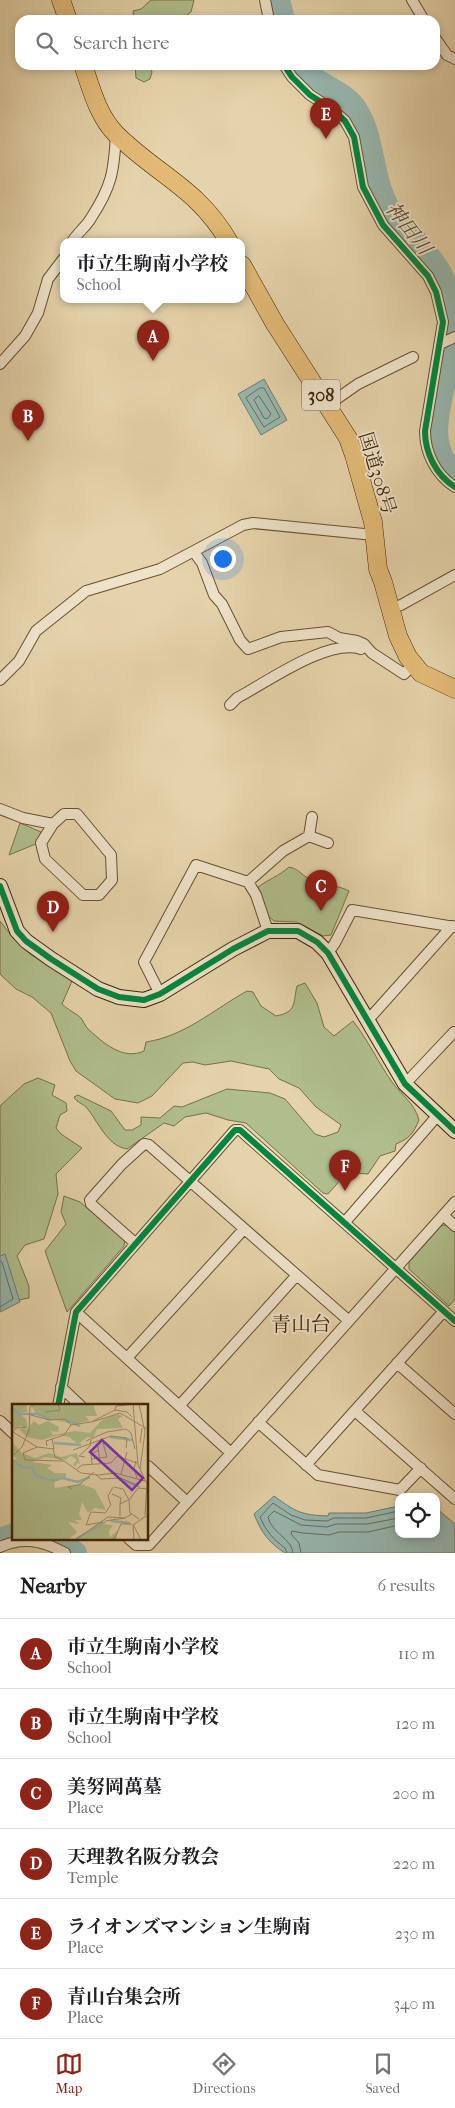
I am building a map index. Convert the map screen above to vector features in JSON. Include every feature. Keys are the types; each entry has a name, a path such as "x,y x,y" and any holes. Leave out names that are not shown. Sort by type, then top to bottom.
{"highway":[{"path":"61,0 66,15"},
{"path":"85,70 104,118 116,134 198,200 212,215 226,238"},
{"name":"国道308号","path":"245,270 275,324 348,438 373,522 378,570 398,636 412,665"},
{"path":"412,665 421,673 455,689"}],"street":[{"path":"265,0 267,15"},
{"path":"412,0 421,15"},
{"path":"440,45 448,55 455,59"},
{"path":"287,70 310,95 332,109 345,121 354,136 363,187 383,225 428,276 436,292 443,322 425,431 425,442 428,454 440,476 455,487"},
{"path":"75,238 90,220 108,188 114,169 116,134"},
{"path":"0,364 25,336 38,314 48,279 60,263"},
{"path":"440,344 455,337"},
{"path":"328,405 358,384 413,357"},
{"path":"0,680 19,661 36,631 86,591 160,569 243,525 253,523 374,536"},
{"path":"194,552 202,563 214,595 222,604 240,640 248,649 282,637 328,632 339,638 357,641 372,653"},
{"path":"391,608 455,575"},
{"path":"230,705 237,698 303,662 336,648 353,647 372,653 404,674 412,665"},
{"path":"0,809 23,818 53,824"},
{"path":"64,814 78,814 111,854 112,880 99,895 83,895 44,859 41,843 53,824 64,814"},
{"path":"309,836 312,817"},
{"path":"309,836 328,843"},
{"path":"248,882 283,851 309,836"},
{"path":"160,994 144,962 196,865 248,882 256,895 268,932"},
{"path":"0,886 17,931 26,941 98,989 119,997 144,1000 160,994 233,949 268,932 298,932 317,942 328,953 405,1084 455,1131"},
{"path":"328,953 352,910 454,926"},
{"path":"368,1020 454,926"},
{"path":"405,1084 455,1031"},
{"path":"345,1222 438,1115"},
{"path":"58,1404 76,1312 235,1130 240,1130 455,1321"},
{"path":"135,1243 91,1204 90,1200 122,1164 144,1144 149,1145 348,1320"},
{"path":"130,1540 136,1545 149,1545 455,1202"},
{"path":"444,1216 455,1226"},
{"path":"127,1358 244,1229"},
{"path":"180,1405 296,1276"},
{"path":"76,1312 231,1453"},
{"path":"306,1465 444,1312"},
{"path":"397,1363 455,1414"},
{"path":"61,1387 79,1404"},
{"path":"355,1411 455,1499"},
{"path":"0,1421 12,1432"},
{"path":"258,1422 318,1475 400,1490 421,1468"},
{"path":"149,1467 187,1502"},
{"path":"0,1547 17,1541 30,1540 48,1544 65,1553"}],"green space":[{"path":"151,0 194,0 191,12 188,15 133,15 133,11 141,9"},
{"path":"135,70 151,70 150,79 144,82 136,78"},
{"path":"20,823 41,832 38,843 9,855"},
{"path":"289,867 311,880 349,891 331,935 323,936 296,922 274,921 267,915 258,887"},
{"path":"0,921 13,938 30,954 72,981 62,1004 81,1018 87,1028 99,1039 113,1048 128,1054 144,1051 146,1042 160,1039 186,1028 247,991 253,992 261,1006 276,1016 288,1012 293,1006 297,986 305,983 317,1003 324,1027 334,1036 353,1021 392,1082 414,1108 419,1120 417,1125 405,1140 396,1144 395,1151 380,1156 368,1174 355,1173 348,1179 343,1177 328,1194 323,1193 246,1123 206,1113 185,1117 174,1126 164,1123 127,1149 120,1147 108,1138 86,1107 74,1097 78,1095 111,1111 125,1130 132,1130 141,1125 141,1117 160,1118 174,1106 182,1107 227,1089 270,1093 285,1099 315,1134 324,1137 338,1132 341,1125 316,1107 299,1088 279,1079 269,1069 231,1061 205,1065 193,1062 183,1063 152,1096 138,1103 115,1099 76,1071 70,1061 51,1013 32,997 16,989 0,974"},
{"path":"38,1078 55,1085 52,1095 66,1103 67,1111 60,1115 56,1128 61,1134 82,1148 56,1174 58,1194 44,1239 25,1245 17,1256 29,1286 29,1298 19,1300 0,1289 0,1106 24,1084"},
{"path":"64,1196 80,1202 125,1240 124,1246 67,1312 45,1251 66,1224 61,1212"},
{"path":"442,1225 449,1226 455,1231 455,1299 449,1306 409,1269 409,1262"}],"water":[{"path":"264,379 287,420 261,435 238,394"},
{"path":"5,1254 20,1302 0,1312 0,1256"},
{"path":"274,1496 299,1512 319,1516 328,1516 329,1513 366,1513 395,1507 395,1538 440,1538 440,1511 455,1524 455,1553 285,1553 266,1536 254,1514"}],"waterway":[{"name":"神田川","path":"279,0 283,15"},
{"name":"神田川","path":"307,70 320,82 341,94 355,107 367,132 376,173 385,200 394,215 436,264 450,294 453,337 438,417 437,432 439,447 445,461 455,473"},
{"path":"0,1539 12,1535"},
{"path":"60,1540 76,1553"}],"cycle path":[{"path":"287,70 310,95 332,109 345,121 354,137 363,187 383,225 428,276 436,292 443,322 425,431 427,447 433,463 442,476 455,487"},
{"path":"0,886 17,931 26,941 98,989 119,997 144,1000 160,994 233,949 268,931 298,931 317,942 328,953 405,1084 455,1131"},
{"path":"58,1404 76,1312 235,1130 240,1130 455,1321"}],"place":[{"name":"ライオンズマンション生駒南","path":"326,139"},
{"name":"市立生駒南小学校","path":"153,361"},
{"name":"市立生駒南中学校","path":"28,441"},
{"name":"美努岡萬墓","path":"321,911"},
{"name":"天理教名阪分教会","path":"53,932"},
{"name":"青山台集会所","path":"345,1191"}],"district":[{"name":"青山台","path":"301,1324"}]}
